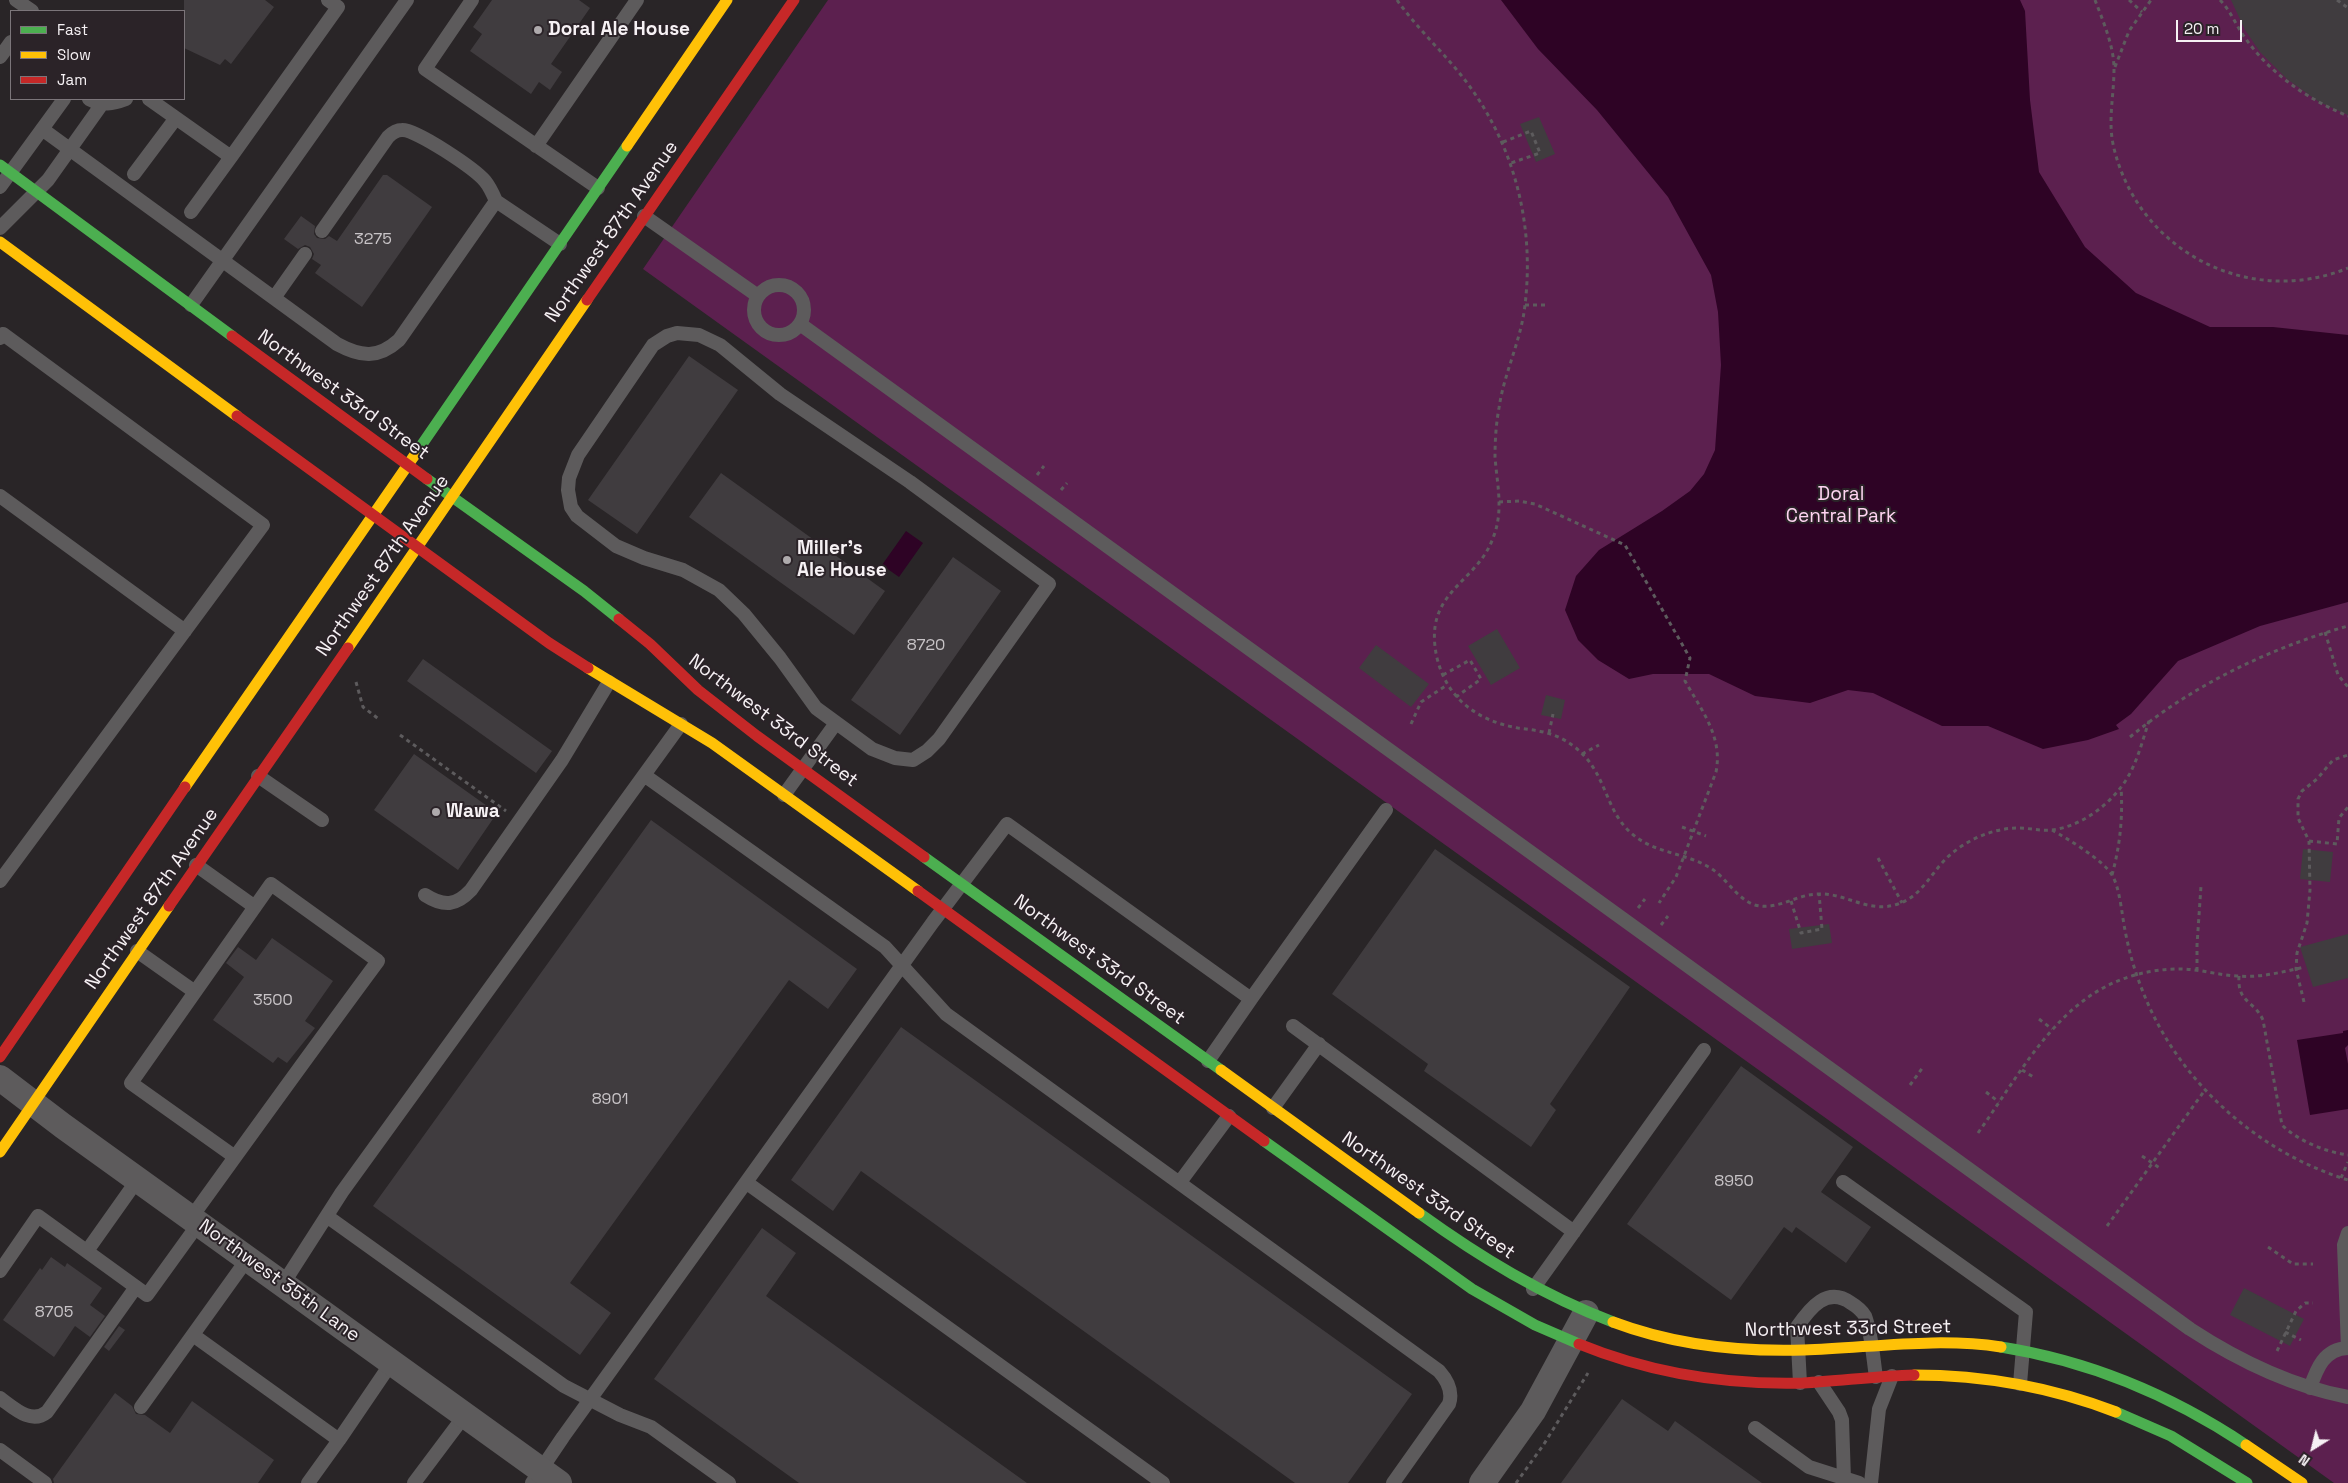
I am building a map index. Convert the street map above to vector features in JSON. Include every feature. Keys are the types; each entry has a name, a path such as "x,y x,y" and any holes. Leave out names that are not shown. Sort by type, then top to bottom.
{"street":[{"name":"Northwest 87th Avenue","path":"0,1057 727,0"},
{"name":"Northwest 87th Avenue","path":"0,1152 644,216 787,2"},
{"name":"Northwest 33rd Street","path":"5,169 408,465 597,601 644,640 714,704 962,884 1205,1071 1273,1108 1464,1245 1533,1289 1586,1314 1686,1342 1744,1349 1797,1351 1870,1345 1945,1343 2024,1350 2102,1370 2158,1393 2228,1431 2302,1483"},
{"path":"0,242 416,548 562,652 608,682 712,743 1480,1295 1531,1324 1572,1342 1626,1361 1686,1374 1747,1382 1800,1383 1892,1376 1947,1375 2020,1384 2066,1394 2141,1421 2194,1448 2247,1483"},
{"path":"1146,1055 1177,1062"},
{"path":"1205,1071 1211,1103"},
{"name":"Northwest 35th Lane","path":"0,1078 465,1415 544,1479"},
{"path":"1482,1483 1532,1411 1586,1314"}],"lane":[{"path":"16,0 31,10"},
{"path":"191,212 338,7 328,0"},
{"path":"191,305 407,0"},
{"path":"472,0 425,68 598,188"},
{"path":"536,146 637,0"},
{"path":"0,57 10,43"},
{"path":"0,187 5,169 42,129 63,100"},
{"path":"92,100 102,104 116,103 124,100"},
{"path":"150,100 231,157"},
{"path":"0,228 37,192 71,149 102,104"},
{"path":"134,174 176,118"},
{"path":"42,129 222,262 344,348 368,354 385,351 404,333 496,201"},
{"path":"322,231 388,137 396,131 403,129 424,137 480,175 490,187 496,201 560,244"},
{"path":"644,216 758,296"},
{"path":"274,298 305,254"},
{"path":"775,285 791,288 802,300 804,308 800,324 787,334 771,334 764,330 755,316 754,308 758,296 767,288 775,285"},
{"path":"800,324 2190,1329 2259,1369 2310,1388 2348,1397"},
{"path":"678,333 699,335 720,345 780,394 910,482 1049,584 939,739 920,758 908,761 877,752 836,723 816,708 780,658 744,614 719,590 683,570 616,546 585,524 571,508 568,490 569,478 578,455 653,346 667,336 678,333"},
{"path":"0,338 3,334 263,525 0,881"},
{"path":"0,496 184,631"},
{"path":"426,895 442,904 449,905 464,897 562,760 608,682"},
{"path":"784,795 836,723"},
{"path":"283,1284 328,1217 342,1192 681,724"},
{"path":"644,775 885,947 946,1014 1433,1366 1445,1377 1450,1392 1449,1404 1393,1483"},
{"path":"258,776 322,820"},
{"path":"1205,1071 1251,999 1386,810"},
{"path":"544,1479 590,1400 943,909 1007,824 1251,999"},
{"path":"196,865 255,906"},
{"path":"0,1271 38,1216 147,1295 235,1157 378,961 270,884 131,1083 235,1157"},
{"path":"137,951 195,992"},
{"path":"1293,1026 1574,1232"},
{"path":"1273,1108 1319,1044"},
{"path":"1533,1289 1704,1050"},
{"path":"1180,1182 1229,1116"},
{"path":"87,1251 138,1179"},
{"path":"1843,1182 2026,1312 2020,1384"},
{"path":"747,1183 1162,1483"},
{"path":"328,1217 564,1386 620,1415 651,1427 729,1483"},
{"path":"2310,1388 2315,1373 2328,1354 2337,1348 2348,1348 2344,1245 2348,1233"},
{"path":"141,1407 248,1258"},
{"path":"0,1398 30,1417 37,1417 47,1412 136,1287"},
{"path":"1800,1383 1796,1327 1811,1308 1826,1297 1842,1298 1856,1306 1864,1315 1876,1377"},
{"path":"193,1335 339,1440"},
{"path":"308,1483 392,1362"},
{"path":"1872,1483 1877,1418 1892,1376"},
{"path":"1819,1382 1839,1412 1842,1420 1844,1479"},
{"path":"414,1483 465,1415"},
{"path":"1755,1428 1809,1467 1859,1483"},
{"path":"0,1450 45,1483"}],"path":[{"path":"1397,0 1469,86 1486,111 1503,142 1511,163 1523,210 1526,234 1525,305 1517,347 1502,390 1497,421 1498,525 1488,550 1481,561 1451,590 1441,608 1435,638 1437,657 1442,675 1456,697 1476,714 1491,721 1548,733 1564,740 1582,754 1597,772 1612,808 1630,833 1653,847 1684,856 1709,867 1728,881 1744,900 1752,904 1770,907 1804,895 1819,894 1836,895 1870,907 1885,907 1902,903 1918,892 1944,860 1966,843 1986,834 2006,829 2051,830 2078,823 2095,812 2121,787 2129,775 2149,722"},
{"path":"2095,0 2110,44 2114,69 2110,115 2117,158 2126,183 2152,223 2171,242 2185,252 2217,269 2254,279 2286,281 2348,268"},
{"path":"2129,0 2142,12"},
{"path":"2114,69 2129,31 2151,0"},
{"path":"2220,0 2248,41 2274,70 2306,95 2348,116"},
{"path":"2337,0 2348,8"},
{"path":"1503,142 1531,131 1540,153 1511,163"},
{"path":"1525,305 1546,305"},
{"path":"1499,502 1528,502 1625,545 1690,658 1686,682 1711,726 1717,742 1718,766 1674,883 1659,903"},
{"path":"2130,736 2218,678 2269,654 2325,632 2348,626"},
{"path":"2325,632 2338,675 2348,687"},
{"path":"1442,675 1470,660 1481,680 1456,697"},
{"path":"356,682 363,707 380,720"},
{"path":"1410,724 1421,702 1447,685"},
{"path":"1548,733 1553,714"},
{"path":"400,735 502,808"},
{"path":"1582,754 1600,745"},
{"path":"2304,1002 2296,969 2297,953 2307,923 2310,890 2308,841 2298,818 2298,799 2333,760 2348,755"},
{"path":"2121,787 2122,813 2118,856 2112,875 2129,952 2159,1026 2180,1059 2205,1090 2232,1116 2273,1146 2304,1163 2348,1180"},
{"path":"2308,841 2337,844 2339,818 2348,807"},
{"path":"1682,827 1706,836"},
{"path":"2051,830 2088,852 2112,875"},
{"path":"1878,858 1902,903"},
{"path":"2197,971 2196,945 2201,886"},
{"path":"1791,901 1801,933 1822,930 1819,894"},
{"path":"1634,913 1645,899"},
{"path":"1658,930 1668,916"},
{"path":"1978,1133 2052,1029 2083,999 2104,987 2137,974 2178,968 2239,976 2277,974 2305,967"},
{"path":"2239,976 2238,986 2242,997 2257,1010 2263,1020 2282,1125 2314,1145 2348,1155"},
{"path":"2039,1020 2052,1029"},
{"path":"1910,1084 1923,1067"},
{"path":"2022,1070 2035,1078"},
{"path":"2107,1226 2205,1090"},
{"path":"1986,1092 2000,1102"},
{"path":"2142,1156 2161,1169"},
{"path":"2341,1178 2348,1162"},
{"path":"2268,1247 2294,1264 2313,1264"},
{"path":"2277,1351 2285,1332 2302,1305 2314,1303"},
{"path":"2285,1332 2301,1340"}],"green space":[{"name":"Doral Central Park","path":"828,0 2348,0 2348,1483 2334,1483 643,269"}],"shaded area":[{"path":"1501,0 2020,0 2025,11 2030,100 2039,172 2085,247 2136,293 2210,327 2273,327 2348,335 2348,602 2260,626 2178,661 2131,714 2116,725 2119,729 2088,740 2043,749 1988,726 1942,726 1873,693 1848,690 1810,703 1755,696 1709,674 1653,674 1629,679 1598,660 1578,640 1565,610 1576,576 1599,550 1662,511 1690,491 1704,474 1715,450 1721,365 1718,312 1711,275 1668,197 1597,110 1538,49"},
{"path":"906,531 923,543 899,577 882,565"},
{"path":"2348,1030 2348,1045 2345,1048 2348,1064 2348,1109 2310,1115 2297,1040 2343,1033 2343,1031"}],"building":[{"path":"184,0 265,0 274,7 231,64 225,59 220,65 185,48"},
{"path":"492,0 579,0 590,8 551,64 562,72 550,90 539,82 531,94 470,51 482,34 473,27"},
{"path":"2231,0 2348,0 2348,115 2319,102 2287,79 2260,52 2245,30"},
{"path":"1539,117 1555,154 1536,162 1520,124"},
{"path":"383,175 387,175 432,207 362,307 315,273 321,265 312,259 314,254 310,247 305,245 298,249 284,239 301,216 315,226 314,234 317,238 325,239 329,236 337,241"},
{"path":"689,356 738,390 637,534 588,500"},
{"path":"721,473 885,591 854,635 689,517"},
{"path":"953,557 1001,591 900,735 851,700"},
{"path":"1497,629 1520,668 1491,685 1468,646"},
{"path":"1376,645 1429,684 1411,707 1359,668"},
{"name":"Wawa","path":"423,659 552,751 536,773 407,681"},
{"path":"1546,695 1565,700 1561,719 1541,715"},
{"name":"Wawa","path":"414,754 497,813 458,870 374,810"},
{"path":"651,820 857,969 828,1009 789,980 570,1283 611,1313 580,1355 373,1206"},
{"path":"1435,849 1630,987 1550,1104 1556,1110 1531,1147 1424,1071 1428,1064 1332,994"},
{"path":"2303,849 2333,852 2330,882 2300,879"},
{"path":"1829,924 1832,943 1792,949 1789,929"},
{"path":"2348,934 2348,978 2313,987 2300,947"},
{"path":"272,938 333,981 305,1021 315,1028 287,1063 278,1057 273,1063 213,1020 244,977 226,963 238,947 256,960"},
{"path":"901,1027 1412,1394 1348,1483 1295,1483 861,1171 833,1211 791,1180"},
{"path":"1741,1066 1853,1147 1821,1192 1871,1227 1846,1263 1796,1227 1792,1233 1784,1227 1731,1300 1627,1224"},
{"path":"762,1228 796,1253 766,1296 1027,1483 799,1483 654,1379"},
{"path":"51,1257 65,1267 67,1263 102,1288 90,1305 105,1316 90,1337 75,1326 54,1357 3,1320 40,1268 42,1270"},
{"path":"2244,1288 2304,1319 2290,1346 2230,1315"},
{"path":"119,1326 125,1330 109,1351 104,1347"},
{"path":"115,1393 132,1406 136,1414 145,1415 170,1433 192,1401 274,1460 258,1483 54,1483 53,1479"},
{"path":"1622,1399 1668,1431 1675,1421 1762,1483 1561,1483"}],"traffic: fast":[{"path":"414,456 627,146"},
{"path":"0,165 232,336"},
{"path":"427,479 584,591 619,619"},
{"path":"924,857 1221,1070"},
{"path":"1264,1141 1472,1289 1535,1325 1579,1344"},
{"path":"1419,1213 1465,1245 1512,1274 1561,1300 1613,1322"},
{"path":"2001,1347 2066,1361 2129,1382 2189,1411 2246,1445"},
{"path":"2116,1412 2171,1436 2247,1483"}],"traffic: slow":[{"path":"627,146 727,0"},
{"path":"0,242 237,416"},
{"path":"348,648 587,300"},
{"path":"185,787 414,456"},
{"path":"588,668 712,743 918,891"},
{"path":"0,1152 169,906"},
{"path":"1221,1070 1419,1213"},
{"path":"1613,1322 1636,1330 1683,1341 1755,1350 1804,1350 1927,1343 1977,1344 2001,1347"},
{"path":"1914,1375 1966,1377 2017,1384 2092,1403 2116,1412"},
{"path":"2246,1445 2302,1483"}],"traffic: jam":[{"path":"587,300 794,0"},
{"path":"232,336 427,479"},
{"path":"237,416 549,643 588,668"},
{"path":"619,619 650,644 698,690 757,736 924,857"},
{"path":"169,906 348,648"},
{"path":"0,1057 185,787"},
{"path":"918,891 1264,1141"},
{"path":"1579,1344 1633,1363 1661,1370 1746,1382 1803,1383 1914,1375"}],"place":[{"name":"Doral Ale House","path":"538,30"},
{"name":"Miller's Ale House","path":"787,560"},
{"name":"Wawa","path":"436,812"}]}
